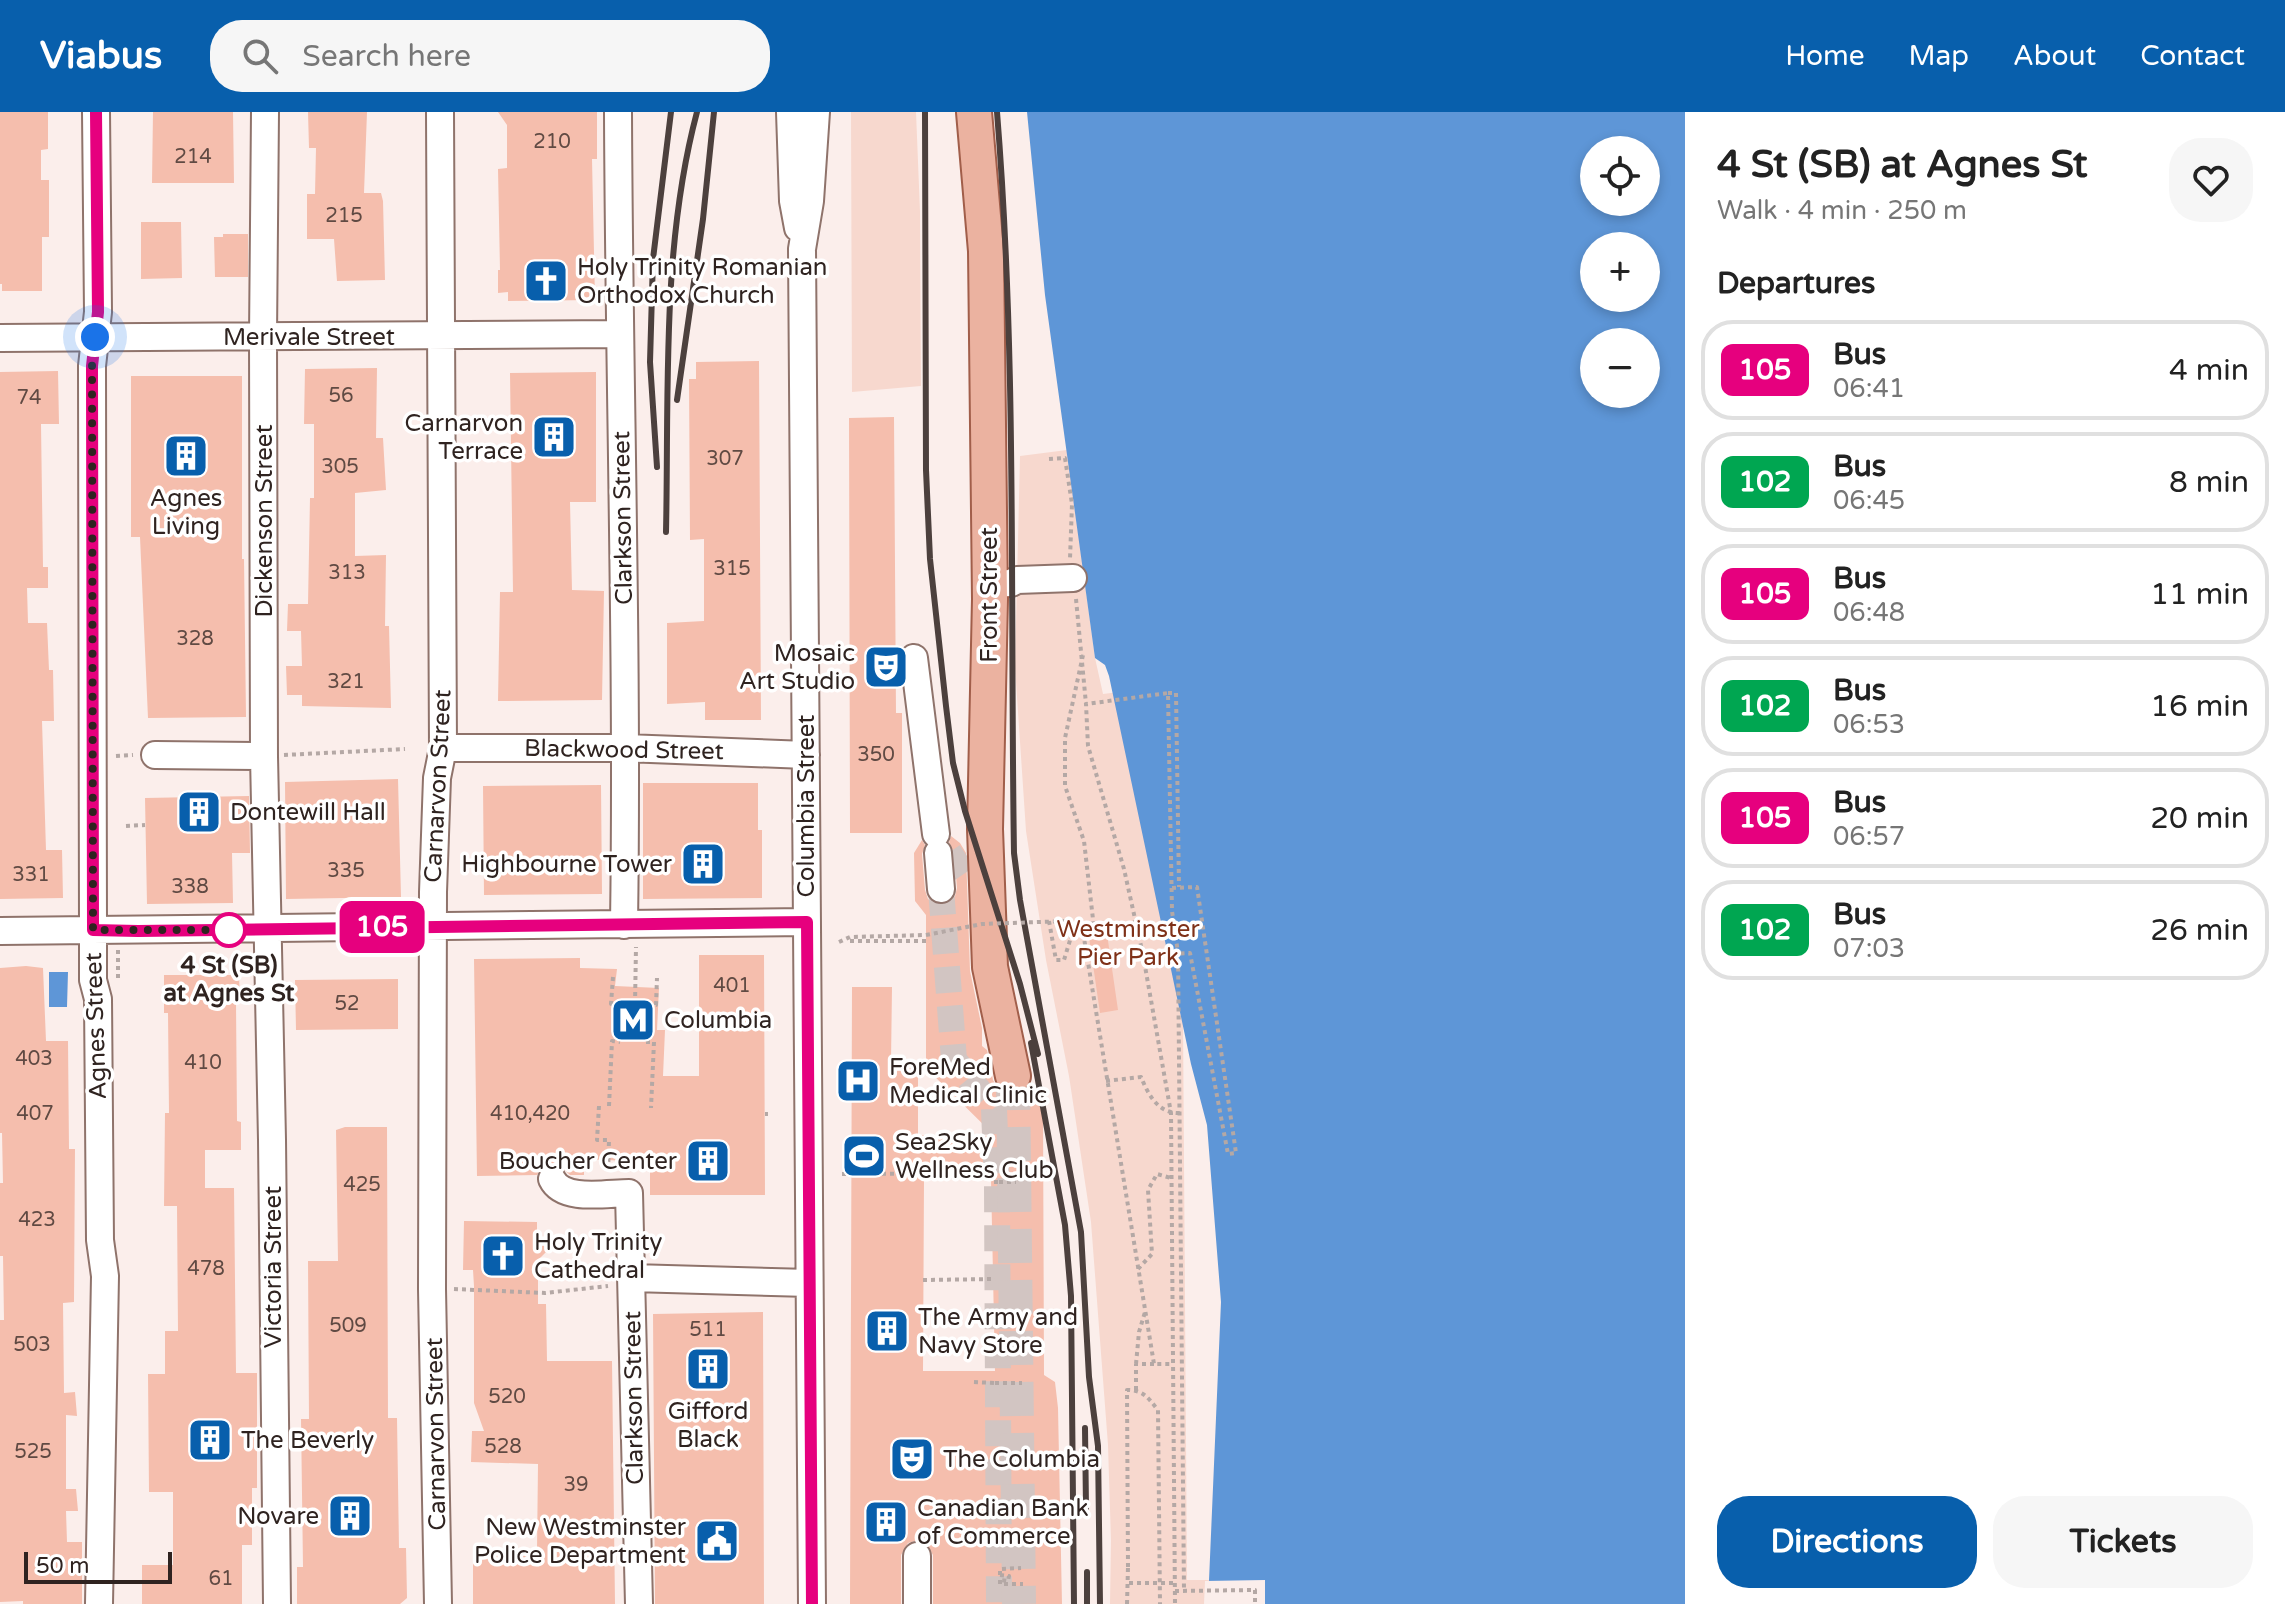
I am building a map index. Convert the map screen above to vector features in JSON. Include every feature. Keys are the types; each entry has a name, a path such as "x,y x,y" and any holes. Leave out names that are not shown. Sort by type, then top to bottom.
{"main road":[{"name":"Front Street","path":"974,112 986,251 990,584 951,860 990,967 1013,1076"}],"street":[{"name":"Agnes Street","path":"96,112 98,312 92,366 93,980 98,999 100,1240 105,1276 99,1604"},
{"name":"Dickenson Street","path":"265,112 263,337 271,755 267,929"},
{"name":"Carnarvon Street","path":"438,1604 432,1289 433,927 437,778 443,748 440,112"},
{"name":"Clarkson Street","path":"618,112 624,925"},
{"name":"Columbia Street","path":"790,112 793,201 802,249"},
{"name":"Columbia Street","path":"812,1604 802,249 810,201 816,112"},
{"name":"Merivale Street","path":"0,338 619,334"},
{"path":"990,584 1073,578"},
{"path":"914,658 951,860"},
{"name":"Blackwood Street","path":"443,748 625,748 806,755"},
{"path":"155,755 271,755"},
{"path":"0,931 807,922"},
{"name":"Victoria Street","path":"267,929 277,1604"},
{"name":"Clarkson Street","path":"552,1179 560,1190 575,1193 629,1193 621,1282 632,1367 639,1604"},
{"path":"621,1282 809,1283"},
{"path":"917,1556 917,1604"}],"path":[{"path":"1083,655 1065,738 1065,786 1084,841 1094,928"},
{"path":"1168,693 1172,911 1178,953 1184,1591"},
{"path":"1175,1604 1171,1113 1137,922 1088,746 1086,704 1176,693 1179,887"},
{"path":"271,755 405,749"},
{"path":"126,826 145,825"},
{"path":"1143,955 1190,953 1228,1154 1236,1153 1197,887 1172,888"},
{"path":"839,942 926,935 982,924 1049,921 1067,921 1071,937 1064,960 1056,960 1049,921"},
{"path":"1071,937 1094,928 1137,922"},
{"path":"1083,932 1154,1364"},
{"path":"850,939 926,941"},
{"path":"635,1004 637,964"},
{"path":"613,977 611,1004 656,1005 657,978"},
{"path":"609,1106 612,1041 620,1042"},
{"path":"646,1042 654,1042 651,1108"},
{"path":"1106,1081 1141,1077 1150,1098 1171,1113 1180,1113"},
{"path":"599,1106 597,1140 609,1140 608,1176"},
{"path":"842,1174 991,1173"},
{"path":"1138,1269 1152,1254 1148,1190 1157,1174 1171,1178"},
{"path":"994,1182 1016,1182"},
{"path":"923,1280 995,1279"},
{"path":"462,1289 545,1293 621,1282"},
{"path":"1136,1390 1139,1332 1146,1309"},
{"path":"1136,1367 1173,1364"},
{"path":"976,1392 975,1382 1022,1383"},
{"path":"1127,1604 1127,1390 1136,1390 1143,1392 1158,1410 1160,1604"},
{"path":"1021,1568 1000,1569 1000,1575 1009,1576 1008,1581 1000,1580 1000,1584 1023,1584"},
{"path":"1129,1583 1175,1583"},
{"path":"1175,1591 1255,1590 1255,1604"}],"green space":[{"path":"851,112 916,112 921,386 852,392"},
{"name":"Westminster Pier Park","path":"1067,450 1095,658 1103,694 1184,684 1187,1580 1265,1580 1265,1604 1110,1604 1108,1445 1091,1222 1026,831 1015,667 1020,456"}],"water":[{"path":"1027,112 1685,112 1685,1604 1208,1604 1221,1302 1207,1125 1191,1064 1109,676 1105,665 1095,658 1045,295"},
{"path":"49,972 68,972 67,1007 49,1007"}],"pier":[{"path":"1265,1580 1265,1604 1204,1604 1205,1581"}],"building":[{"path":"0,112 48,112 48,149 41,150 41,180 49,180 49,237 42,237 42,291 2,291 0,284"},
{"path":"153,112 233,112 234,183 152,183"},
{"path":"308,112 367,112 364,193 381,193 383,201 385,280 337,281 334,239 307,239 307,194 315,194 316,148 309,148"},
{"path":"498,112 597,112 597,159 592,159 595,300 508,301 508,292 498,293 498,169 507,168 507,125"},
{"path":"141,222 181,222 182,278 141,279"},
{"path":"223,234 248,234 248,277 215,277 214,237 223,237"},
{"path":"759,361 761,720 705,720 705,702 667,704 667,623 704,621 704,539 690,540 689,379 696,379 696,362"},
{"path":"377,368 376,438 383,438 386,490 355,493 355,556 386,555 385,626 389,626 391,708 302,706 302,695 287,695 286,666 302,666 301,631 287,631 288,604 308,604 310,498 314,498 314,424 304,424 305,369"},
{"path":"58,371 59,424 41,424 43,567 48,567 48,588 27,588 28,623 47,623 49,670 53,670 54,721 42,721 46,850 62,850 63,898 0,899 0,372"},
{"path":"596,372 596,502 570,502 572,590 604,591 602,700 498,701 500,592 513,592 510,373"},
{"path":"131,376 242,376 246,717 148,718 140,537 131,537"},
{"path":"894,417 896,713 902,713 902,833 850,833 849,418"},
{"path":"398,779 401,897 286,899 285,782"},
{"name":"Highbourne Tower","path":"643,783 758,783 762,898 643,899"},
{"path":"601,785 602,894 484,895 483,786"},
{"path":"249,796 250,853 232,853 233,903 147,904 145,798"},
{"path":"951,836 966,853 970,971 982,1028 982,1046 987,1050 993,1080 999,1090 1008,1095 1027,1091 1043,1108 1044,1375 1055,1382 1058,1408 1062,1604 933,1604 933,1555 926,1543 918,1540 908,1543 901,1555 901,1604 850,1604 852,987 892,987 891,1062 918,1063 918,1135 995,1136 926,1068 926,915 915,901 914,853 922,840 925,845 922,854 928,899 935,904 949,902 957,888 954,852 949,842","holes":["924,1179 991,1179 995,1371 923,1371"]},
{"path":"1107,934 1118,1010 1100,1013 1089,937"},
{"path":"699,955 764,955 765,1195 650,1195 650,1162 584,1159 584,1175 570,1175 559,1165 551,1163 542,1167 537,1175 477,1176 474,959 580,958 580,968 617,969 615,986 659,988 657,1030 665,1030 663,1076 699,1076"},
{"path":"0,968 43,968 46,1041 68,1041 69,1149 75,1149 74,1302 63,1303 64,1393 75,1392 77,1416 66,1415 66,1489 76,1489 78,1511 66,1511 67,1542 82,1542 82,1604 0,1602 0,1320 4,1320 3,1256 0,1256 0,1183 3,1183"},
{"path":"164,975 239,975 240,1003 236,1003 237,1121 241,1122 241,1150 205,1150 205,1188 234,1188 236,1373 257,1373 257,1488 252,1488 252,1545 242,1545 242,1604 142,1604 142,1565 173,1565 173,1492 149,1492 148,1374 165,1374 165,1331 178,1331 177,1206 164,1206 165,1113 169,1113 168,1013 164,1013"},
{"path":"398,979 398,1029 296,1030 295,980"},
{"path":"345,1127 387,1127 388,1418 397,1418 399,1548 406,1548 407,1598 400,1604 297,1604 297,1567 303,1567 301,1419 309,1419 308,1261 338,1261 336,1130"},
{"path":"464,1221 537,1222 537,1232 546,1241 547,1251 538,1260 538,1304 546,1304 547,1361 612,1361 615,1604 473,1604 473,1551 537,1551 538,1464 471,1462 472,1431 484,1431 474,1403 474,1286 473,1270 463,1270"},
{"path":"763,1312 764,1604 655,1604 653,1314"}],"tunnel":[{"path":"948,869 967,856"},
{"path":"941,889 954,1060 994,1109 999,1604"},
{"path":"1013,1076 1019,1604"}],"railway":[{"path":"657,467 650,362 653,259 671,112"},
{"path":"666,532 672,268 685,163 697,112"},
{"path":"677,400 703,219 714,112"},
{"path":"925,112 926,470 930,559 946,706 953,763 965,811 1020,984 1038,1054"},
{"path":"997,112 1008,297 1014,853 1081,1232 1089,1377 1098,1446 1100,1604"},
{"path":"1031,1043 1065,1225 1071,1296 1074,1604"},
{"path":"1085,1428 1086,1508"},
{"path":"1087,1572 1087,1604"}],"bus line":[{"name":"105","path":"96,112 98,312 92,366 93,930 807,922 812,1604"}],"place":[{"name":"Holy Trinity Romanian Orthodox Church","path":"546,281"},
{"name":"Carnarvon Terrace","path":"554,437"},
{"name":"Agnes Living","path":"186,456"},
{"name":"Mosaic Art Studio","path":"886,667"},
{"name":"Dontewill Hall","path":"199,812"},
{"name":"Highbourne Tower","path":"703,864"},
{"name":"4 St (SB) at Agnes St","path":"229,930"},
{"name":"Columbia","path":"633,1020"},
{"name":"ForeMed Medical Clinic","path":"858,1081"},
{"name":"Sea2Sky Wellness Club","path":"864,1156"},
{"name":"Boucher Center","path":"708,1161"},
{"name":"Holy Trinity Cathedral","path":"503,1256"},
{"name":"The Army and Navy Store","path":"887,1331"},
{"name":"Gifford Black","path":"708,1369"},
{"name":"The Beverly","path":"210,1440"},
{"name":"The Columbia","path":"912,1459"},
{"name":"Novare","path":"350,1516"},
{"name":"Canadian Bank of Commerce","path":"886,1522"},
{"name":"New Westminster Police Department","path":"717,1541"}],"route":[{"path":"95,337 92,366 93,930 118,932 241,930 229,930"}]}
